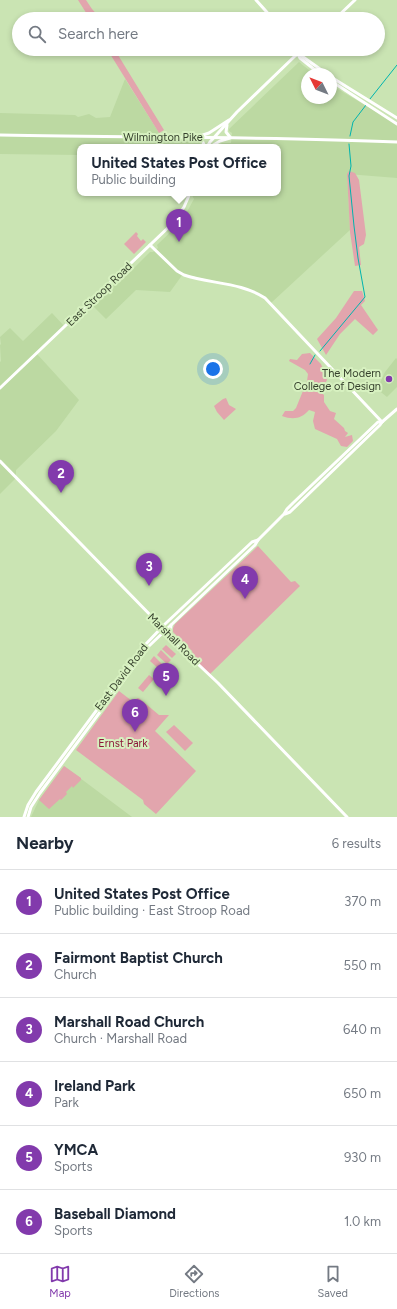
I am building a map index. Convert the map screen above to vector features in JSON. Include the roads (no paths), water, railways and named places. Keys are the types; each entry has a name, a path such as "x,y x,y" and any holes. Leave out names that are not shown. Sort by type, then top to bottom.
{"street":[{"path":"256,0 266,12"},
{"path":"342,12 355,0"},
{"path":"196,137 209,133 229,120 297,56"},
{"path":"300,56 312,68"},
{"path":"302,56 319,68"},
{"path":"337,81 397,124"},
{"path":"337,84 396,118 393,121"},
{"path":"209,144 229,120"},
{"path":"214,144 230,137 226,132 227,124"},
{"name":"Wilmington Pike","path":"0,135 230,137 397,142"},
{"path":"196,137 202,140 205,144"},
{"name":"East Stroop Road","path":"0,388 177,219 189,196"},
{"path":"150,245 184,275 244,288 265,298 382,422"},
{"name":"East David Road","path":"163,629 172,623 255,545 287,509 378,422 382,422 397,409"},
{"name":"Marshall Road","path":"0,460 170,637 231,696 347,817"},
{"name":"East David Road","path":"28,817 36,798 145,645 252,542 258,540"},
{"path":"170,637 170,627 172,623"},
{"name":"East David Road","path":"24,817 28,805 36,792 103,705"}],"waterway":[{"path":"370,99 397,65"},
{"path":"350,136 353,122 366,105"},
{"path":"320,351 365,297 354,226 349,176 351,166 349,144"},
{"path":"310,364 315,355"}],"place":[{"name":"United States Post Office","path":"179,242"},
{"name":"The Modern College of Design","path":"389,379"},
{"name":"Fairmont Baptist Church","path":"61,493"},
{"name":"Marshall Road Church","path":"149,586"},
{"name":"Ireland Park","path":"245,599"},
{"name":"YMCA","path":"166,696"},
{"name":"Baseball Diamond","path":"135,732"}],"park label":[{"name":"Ernst Park","path":"123,743"}]}
